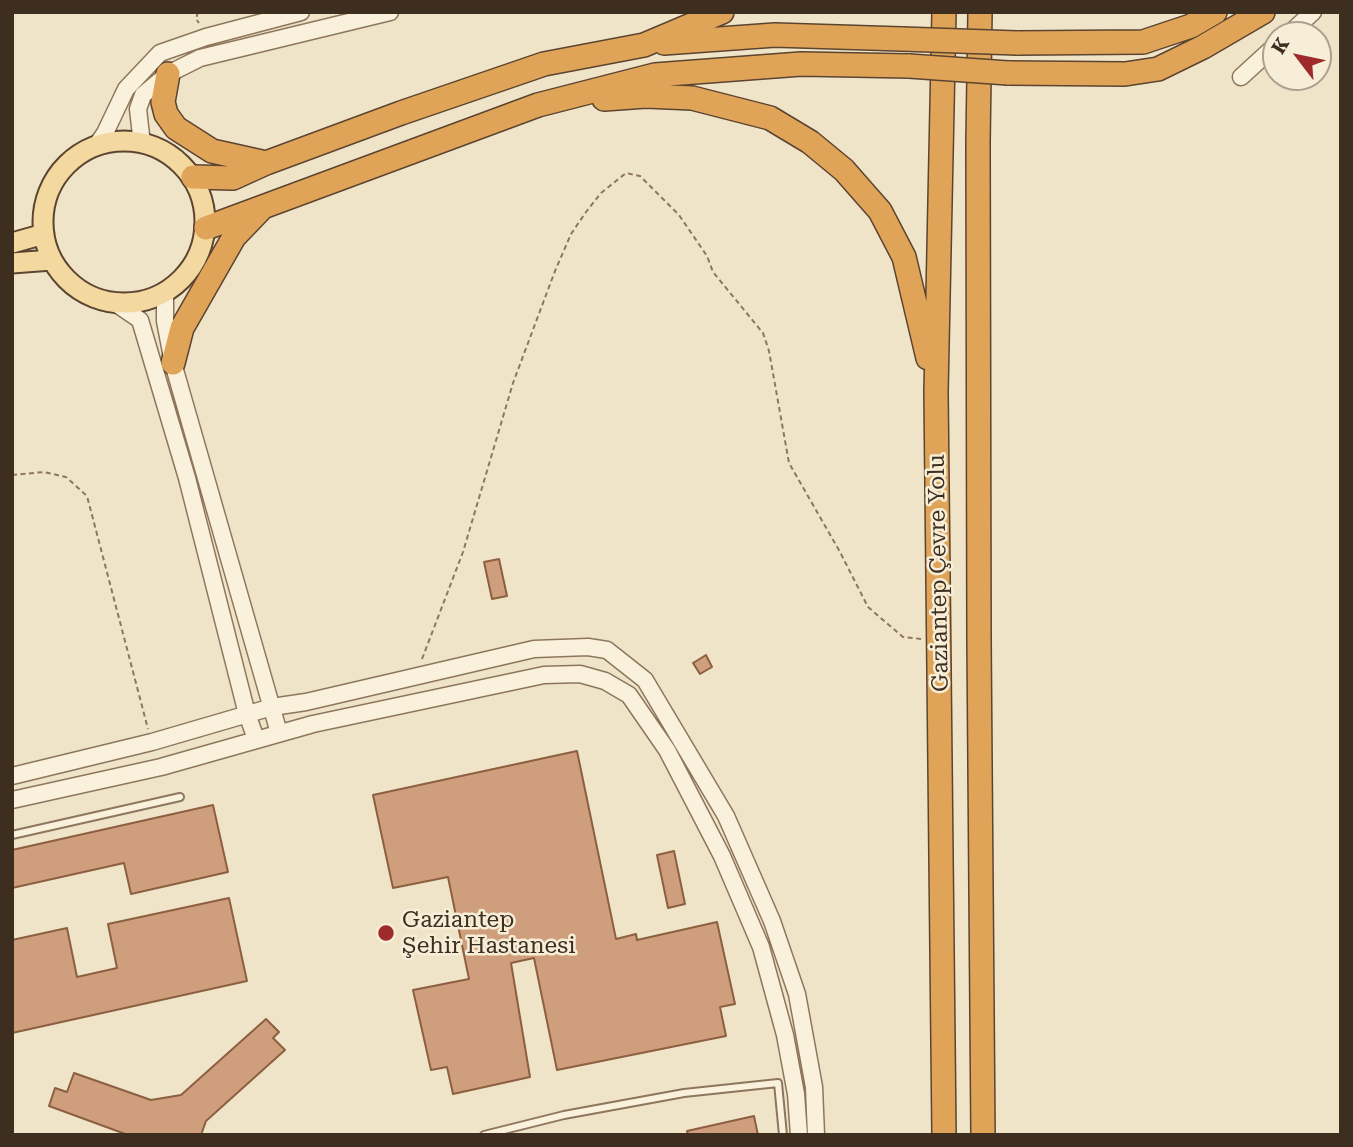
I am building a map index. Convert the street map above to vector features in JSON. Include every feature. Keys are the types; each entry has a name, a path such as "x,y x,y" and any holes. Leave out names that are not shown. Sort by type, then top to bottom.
{"highway":[{"path":"644,45 722,12"},
{"name":"Gaziantep Çevre Yolu","path":"944,12 936,392 944,1135"},
{"name":"Gaziantep Çevre Yolu","path":"979,12 978,391 983,1135"},
{"path":"192,177 233,178 266,163 544,64 644,45 775,35 1017,43 1143,41 1191,26 1214,12"},
{"path":"206,228 538,105 655,75 801,64 909,66 1008,73 1125,74 1158,69 1203,47 1263,12"},
{"path":"168,74 163,102 166,114 176,128 212,151 266,163"},
{"path":"538,105 646,96 692,98 769,118 810,142 844,170 880,211 904,257 936,392"},
{"path":"173,363 182,328 234,237 266,205"}],"main road":[{"path":"123,141 142,144 174,157 192,177 203,201 206,228 199,253 186,275 165,292 141,302 115,303 89,296 68,281 52,260 44,234 45,206 55,181 72,160 96,146 123,141"},
{"path":"12,243 44,234"},
{"path":"12,263 52,260"}],"street":[{"path":"96,146 126,89 160,53 206,37 300,12"},
{"path":"142,144 138,109 143,95 168,74 200,58 390,12"},
{"path":"1241,77 1262,58"},
{"path":"165,292 165,321 173,363 279,733"},
{"path":"115,303 140,320 187,478 247,714 256,739"},
{"path":"12,776 152,742 272,707 306,702 534,649 588,647 607,650 645,680 726,816 772,921 797,994 814,1087 816,1135"},
{"path":"12,800 161,767 279,733 544,675 579,674 605,681 629,695 667,750 722,856 761,947 785,1035 796,1094 799,1135"}],"lane":[{"path":"12,835 180,797"},
{"path":"484,1135 564,1115 684,1093 778,1083 783,1135"}],"path":[{"path":"414,677 463,552 513,383 555,271 571,234 586,212 601,193 626,173 640,176 679,215 707,256 713,272 763,333 769,351 789,463 868,607 903,637 940,641"},
{"path":"12,475 44,472 66,477 87,496 152,742"}],"building":[{"path":"499,559 507,596 492,599 484,562"},
{"path":"706,655 712,667 700,674 693,663"},
{"path":"577,751 616,939 636,934 637,940 717,922 735,1004 720,1007 726,1036 557,1070 534,958 511,963 530,1077 453,1094 447,1067 431,1070 413,990 469,979 448,877 393,888 373,795"},
{"path":"213,805 228,872 131,894 124,863 12,888 12,850"},
{"path":"674,851 685,904 668,908 657,855"},
{"path":"229,898 247,981 12,1033 12,940 67,928 77,977 117,968 108,924"},
{"path":"266,1019 279,1032 273,1038 285,1050 206,1121 201,1135 128,1135 49,1106 55,1088 67,1092 74,1073 151,1100 181,1095"},
{"path":"754,1116 758,1135 688,1135 687,1131"}],"place":[{"name":"Gaziantep Şehir Hastanesi","path":"386,933"}]}
